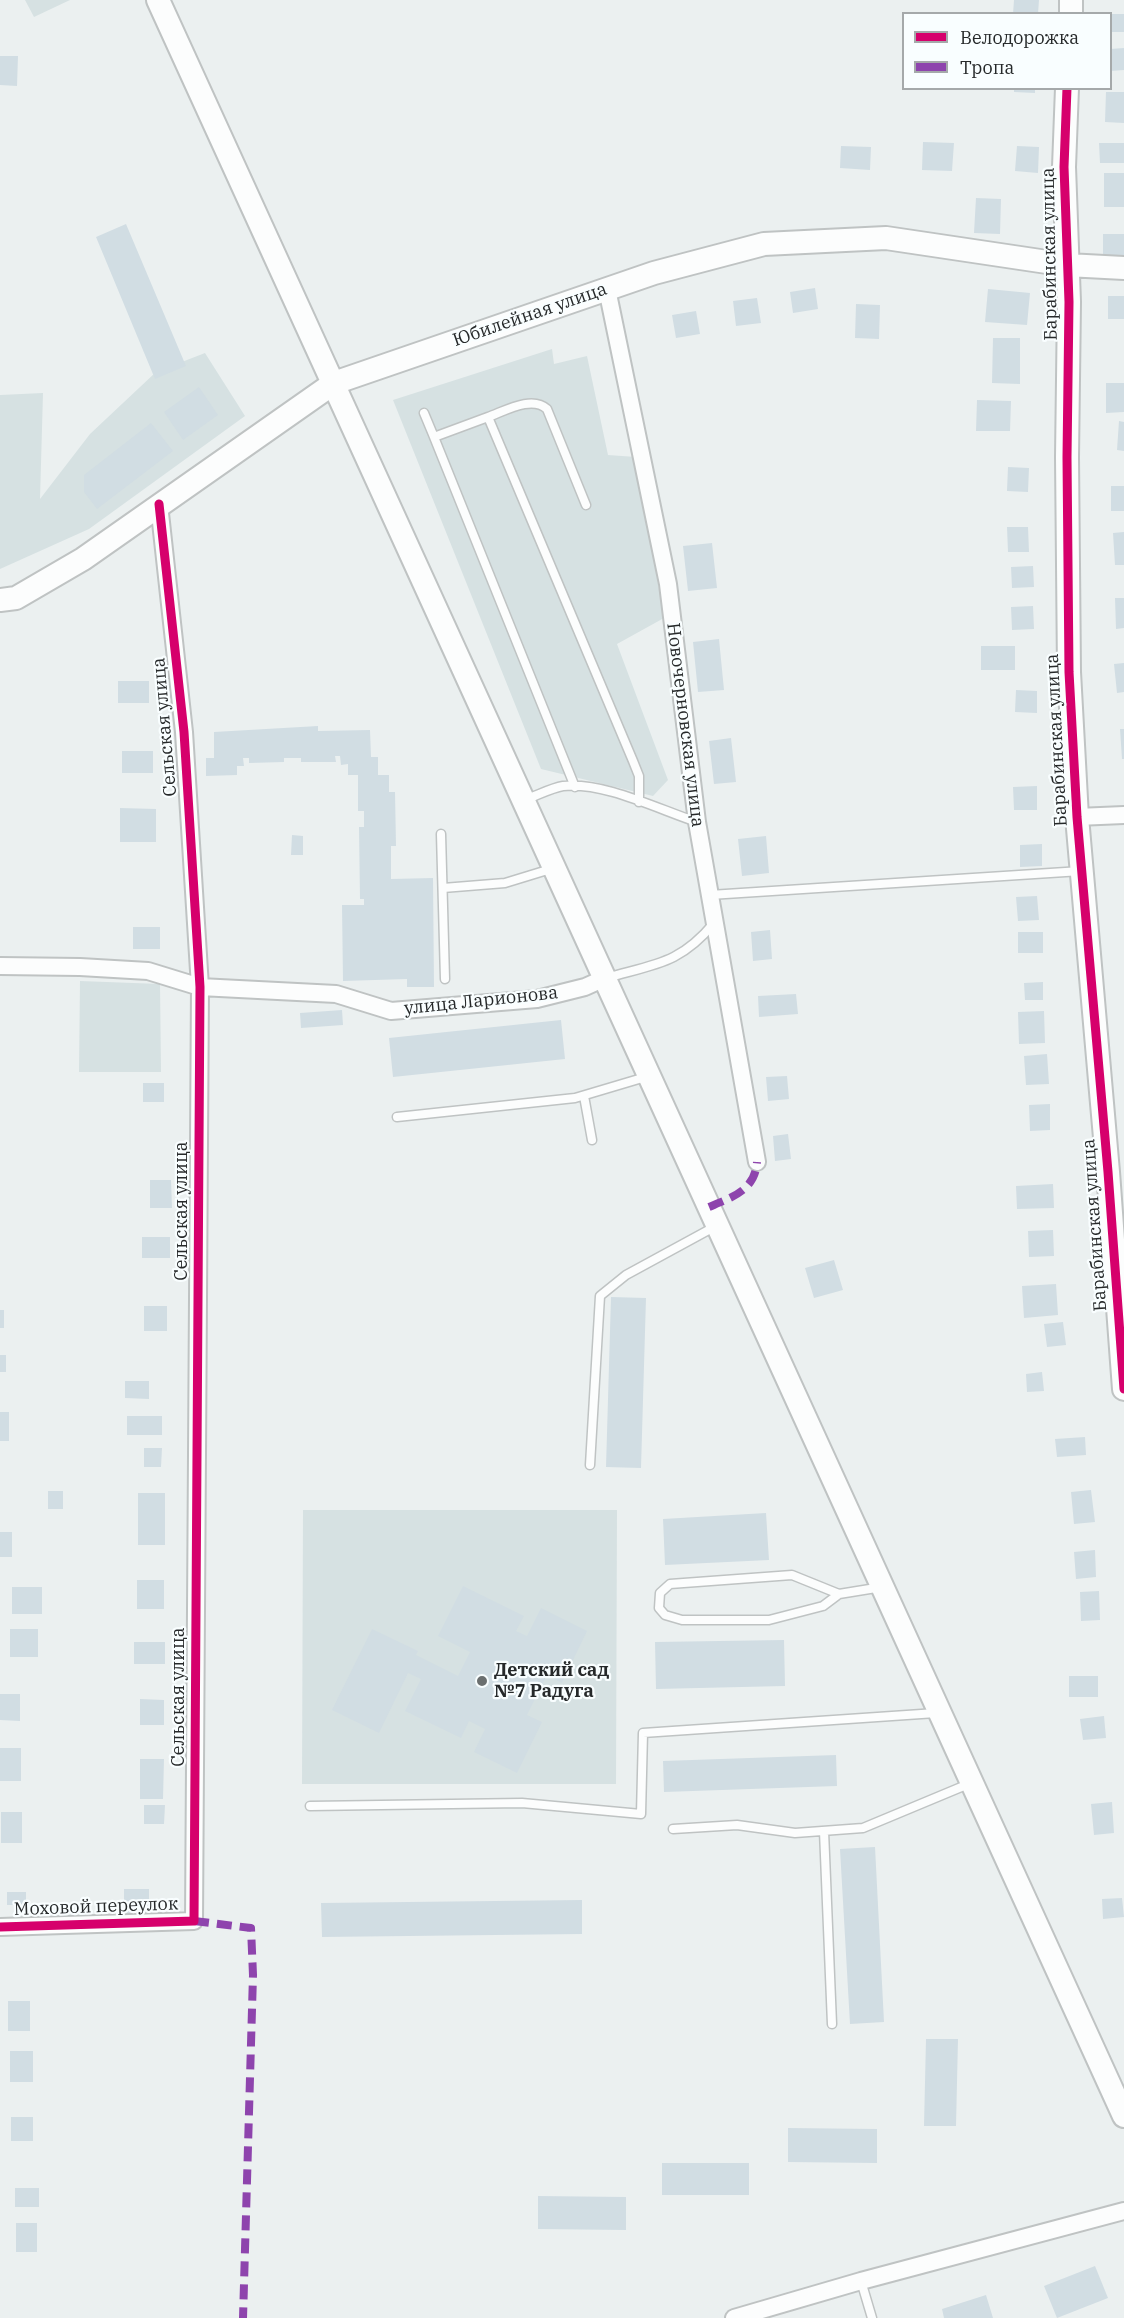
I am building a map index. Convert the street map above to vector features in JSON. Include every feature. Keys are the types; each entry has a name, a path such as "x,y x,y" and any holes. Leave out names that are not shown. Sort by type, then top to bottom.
{"street":[{"path":"158,0 299,314 334,383 1124,2116"},
{"name":"Барабинская улица","path":"1067,90 1064,167 1067,265 1070,672 1077,817 1108,1172 1124,1389"},
{"name":"Юбилейная улица","path":"0,600 16,598 83,559 334,383 654,273 764,244 886,238 1067,265 1124,268"},
{"name":"Новочерновская улица","path":"607,289 668,584 697,822 758,1162"},
{"name":"Сельская улица","path":"159,504 184,732 200,987 194,1921"},
{"path":"1077,817 1124,815"},
{"name":"улица Ларионова","path":"0,966 148,971 200,987 336,994 391,1011 537,999 585,987 605,978"},
{"name":"Моховой переулок","path":"0,1927 194,1921"},
{"path":"734,2318 861,2281 1124,2211"}],"lane":[{"path":"434,437 534,402 542,405 547,409 586,505"},
{"path":"424,413 575,787"},
{"path":"489,417 639,776 639,802"},
{"path":"524,800 563,786 575,787 639,802 697,822"},
{"path":"441,834 445,979"},
{"path":"443,888 506,883 555,868"},
{"path":"710,896 1082,871"},
{"path":"605,978 677,957 699,941 714,922"},
{"path":"397,1117 584,1096 650,1076"},
{"path":"584,1096 592,1140"},
{"path":"590,1465 600,1296 626,1275 717,1225"},
{"path":"839,1594 792,1575 690,1582 669,1584 660,1593 659,1608 665,1615 682,1620 769,1620 823,1606 839,1594 883,1587"},
{"path":"310,1806 522,1803 641,1814 643,1733 940,1713"},
{"path":"673,1829 737,1826 795,1833 863,1828 972,1783"},
{"path":"824,1831 832,2024"},
{"path":"861,2281 872,2318"}],"shaded area":[{"path":"25,0 70,0 34,17"},
{"path":"552,349 554,364 587,356 608,455 636,457 664,618 617,644 668,780 653,796 541,769 393,400"},
{"path":"205,353 245,416 89,529 0,569 0,395 43,393 40,499 90,434 156,372"},
{"path":"80,981 160,984 161,1072 79,1072"},
{"path":"303,1510 617,1510 616,1784 302,1784"}],"building":[{"path":"1014,0 1039,0 1038,12 1013,12"},
{"path":"1112,14 1124,14 1124,32 1112,32"},
{"path":"1124,48 1124,70 1112,71 1112,49"},
{"path":"0,56 18,56 17,86 0,85"},
{"path":"1014,90 1035,90 1035,93 1014,92"},
{"path":"1106,92 1124,92 1124,123 1105,122"},
{"path":"923,142 954,143 952,171 922,170"},
{"path":"1099,143 1124,143 1124,163 1100,163"},
{"path":"841,146 871,147 870,170 840,168"},
{"path":"1017,146 1039,147 1038,173 1015,171"},
{"path":"1104,173 1124,173 1124,207 1104,207"},
{"path":"976,198 1001,199 1000,234 974,233"},
{"path":"126,224 186,366 155,379 96,237"},
{"path":"1103,234 1124,234 1124,261 1103,260"},
{"path":"815,288 818,309 793,313 790,292"},
{"path":"988,289 1030,293 1027,325 985,322"},
{"path":"1108,296 1124,296 1124,319 1108,319"},
{"path":"757,298 761,323 736,326 733,301"},
{"path":"856,304 880,305 879,339 855,338"},
{"path":"696,311 700,334 676,338 672,315"},
{"path":"993,338 1020,338 1020,384 992,383"},
{"path":"1106,383 1124,383 1124,412 1106,413"},
{"path":"199,387 218,415 183,440 164,412"},
{"path":"977,400 1011,401 1010,431 976,431"},
{"path":"1119,421 1124,422 1124,451 1117,450"},
{"path":"151,423 173,451 97,509 84,492 84,475"},
{"path":"1008,467 1029,468 1028,492 1007,491"},
{"path":"1111,486 1124,486 1124,511 1111,511"},
{"path":"1007,527 1028,527 1029,552 1008,552"},
{"path":"1124,532 1124,565 1115,565 1113,533"},
{"path":"712,543 717,588 688,591 683,546"},
{"path":"1033,566 1034,587 1012,588 1011,567"},
{"path":"1115,598 1124,598 1124,628 1116,629"},
{"path":"1033,606 1034,629 1012,630 1011,607"},
{"path":"719,639 724,690 698,692 693,642"},
{"path":"981,646 1015,646 1015,670 981,670"},
{"path":"1124,663 1124,692 1117,693 1114,664"},
{"path":"118,681 149,681 149,703 118,703"},
{"path":"1016,690 1037,691 1037,713 1015,712"},
{"path":"318,726 318,731 370,730 371,757 378,757 378,775 389,775 389,792 395,792 396,846 391,846 391,879 433,878 434,987 407,987 407,979 343,981 342,905 364,905 364,899 360,899 359,827 364,827 364,811 358,811 358,775 348,775 348,764 341,765 340,756 335,756 336,762 301,762 301,758 284,758 284,762 249,763 249,758 243,758 244,766 237,766 237,775 206,776 206,758 214,758 214,732"},
{"path":"1120,729 1124,729 1124,759 1122,759"},
{"path":"731,738 736,782 714,784 709,741"},
{"path":"122,751 153,751 153,773 122,773"},
{"path":"1037,786 1037,810 1014,810 1013,787"},
{"path":"120,808 156,809 156,842 120,842"},
{"path":"292,835 303,836 303,855 291,855"},
{"path":"766,836 769,873 742,876 738,839"},
{"path":"1042,844 1042,866 1020,867 1020,845"},
{"path":"1037,896 1039,920 1018,921 1016,897"},
{"path":"133,927 160,927 160,949 133,949"},
{"path":"770,930 772,959 753,961 751,932"},
{"path":"1018,932 1043,932 1043,953 1018,953"},
{"path":"1043,982 1043,1000 1025,1000 1024,983"},
{"path":"796,994 798,1014 759,1017 758,996"},
{"path":"342,1010 343,1025 301,1028 300,1013"},
{"path":"1044,1011 1045,1043 1019,1044 1018,1012"},
{"path":"561,1020 565,1059 393,1077 389,1038"},
{"path":"1047,1054 1049,1084 1026,1085 1024,1056"},
{"path":"787,1076 789,1099 768,1101 766,1077"},
{"path":"143,1083 164,1083 164,1102 143,1102"},
{"path":"1050,1104 1050,1130 1030,1131 1029,1105"},
{"path":"788,1134 791,1159 775,1161 773,1136"},
{"path":"150,1180 171,1180 172,1208 150,1208"},
{"path":"1053,1184 1054,1208 1017,1209 1016,1186"},
{"path":"1053,1230 1054,1256 1029,1257 1028,1231"},
{"path":"142,1237 170,1237 170,1258 142,1258"},
{"path":"834,1260 843,1290 814,1298 805,1268"},
{"path":"1056,1284 1058,1315 1024,1318 1022,1286"},
{"path":"611,1297 646,1298 641,1468 606,1467"},
{"path":"144,1306 167,1306 167,1331 144,1331"},
{"path":"0,1310 4,1310 4,1328 0,1328"},
{"path":"1063,1322 1066,1345 1047,1347 1044,1324"},
{"path":"0,1355 6,1355 6,1372 0,1372"},
{"path":"1042,1372 1044,1391 1027,1392 1026,1374"},
{"path":"125,1381 149,1381 149,1399 125,1398"},
{"path":"0,1412 9,1412 9,1441 0,1441"},
{"path":"127,1416 162,1416 162,1435 127,1435"},
{"path":"1085,1437 1086,1455 1057,1457 1055,1439"},
{"path":"144,1448 162,1448 161,1467 144,1467"},
{"path":"1091,1490 1095,1522 1074,1524 1071,1492"},
{"path":"48,1491 63,1491 63,1509 48,1509"},
{"path":"138,1493 165,1493 165,1545 138,1545"},
{"path":"766,1513 769,1560 665,1565 663,1519"},
{"path":"0,1532 12,1532 12,1557 0,1557"},
{"path":"1095,1550 1096,1577 1076,1579 1074,1552"},
{"path":"137,1580 164,1580 164,1609 137,1609"},
{"name":"Детский сад №7 Радуга","path":"463,1586 524,1616 516,1631 527,1636 541,1608 587,1631 562,1683 547,1675 527,1715 542,1722 517,1773 474,1752 485,1729 469,1721 461,1738 405,1711 421,1679 408,1673 379,1733 332,1710 372,1629 418,1651 416,1655 458,1676 470,1652 438,1636"},
{"path":"12,1587 42,1587 42,1614 12,1614"},
{"path":"1099,1591 1100,1620 1081,1621 1080,1592"},
{"path":"10,1629 38,1629 38,1657 10,1657"},
{"path":"784,1640 785,1686 656,1689 655,1642"},
{"path":"134,1642 165,1642 165,1664 134,1664"},
{"path":"1069,1676 1098,1676 1098,1697 1069,1697"},
{"path":"0,1694 20,1694 20,1721 0,1720"},
{"path":"140,1699 164,1700 164,1725 140,1725"},
{"path":"1104,1716 1106,1738 1083,1740 1080,1719"},
{"path":"0,1748 21,1748 21,1781 0,1781"},
{"path":"836,1755 837,1786 664,1792 663,1761"},
{"path":"140,1759 164,1759 163,1799 140,1799"},
{"path":"1112,1802 1114,1833 1094,1835 1091,1804"},
{"path":"144,1805 165,1805 164,1824 144,1824"},
{"path":"1,1812 22,1812 22,1843 1,1843"},
{"path":"875,1847 884,2022 850,2024 840,1849"},
{"path":"124,1889 149,1889 149,1913 124,1913"},
{"path":"7,1892 26,1892 26,1905 7,1905"},
{"path":"1122,1898 1124,1917 1103,1919 1102,1899"},
{"path":"582,1900 582,1934 322,1937 321,1903"},
{"path":"8,2001 30,2001 30,2031 8,2031"},
{"path":"926,2039 958,2039 956,2126 924,2126"},
{"path":"10,2051 33,2051 33,2082 10,2082"},
{"path":"11,2117 33,2117 33,2141 11,2141"},
{"path":"788,2128 877,2129 877,2163 788,2162"},
{"path":"662,2163 749,2163 749,2195 662,2195"},
{"path":"15,2188 39,2188 39,2207 15,2207"},
{"path":"538,2196 626,2197 626,2230 538,2229"},
{"path":"16,2223 37,2223 37,2252 16,2252"},
{"path":"1095,2266 1108,2298 1057,2318 1044,2286"},
{"path":"986,2295 993,2318 944,2318 942,2309"}],"marked path":[{"path":"709,1207 734,1196 747,1186 755,1172 757,1162"},
{"path":"194,1921 251,1928 253,1975 243,2318"}],"cycle path":[{"path":"1067,90 1064,167 1069,302 1067,457 1069,672 1077,817 1108,1172 1124,1389"},
{"path":"0,1927 194,1921 200,987 184,732 159,504"}],"place":[{"name":"Детский сад №7 Радуга","path":"482,1681"}]}
